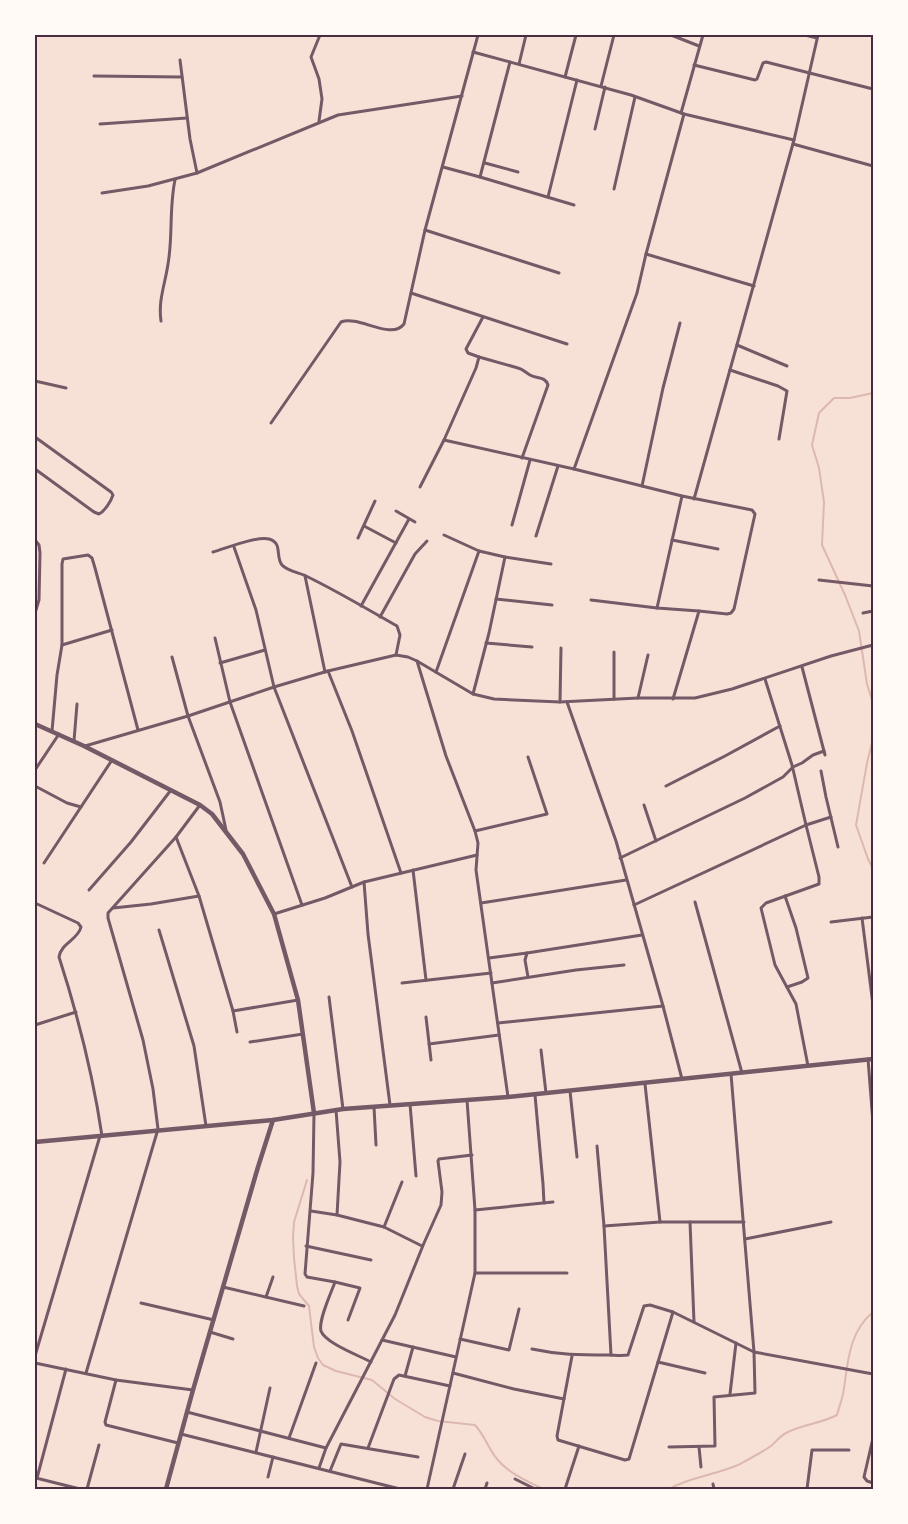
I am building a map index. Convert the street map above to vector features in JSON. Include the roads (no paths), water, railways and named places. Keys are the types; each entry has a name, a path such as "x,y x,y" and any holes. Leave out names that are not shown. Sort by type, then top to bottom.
{"street":[{"path":"319,121 322,99 312,57 320,35"},
{"path":"272,423 341,322 346,320 390,330 398,329 404,324 425,230 478,35"},
{"path":"519,64 526,35"},
{"path":"565,77 576,35"},
{"path":"595,129 614,35"},
{"path":"670,35 700,46"},
{"path":"574,469 637,293 702,35"},
{"path":"694,499 794,142 817,36 806,35"},
{"path":"473,52 603,87 683,113 794,142 873,166"},
{"path":"180,60 187,118 197,173"},
{"path":"480,177 510,62"},
{"path":"694,65 754,80 758,79 764,62 873,89"},
{"path":"94,76 182,77"},
{"path":"548,197 576,80"},
{"path":"102,193 175,180 197,173 338,114 462,96"},
{"path":"614,189 636,97"},
{"path":"100,124 187,118"},
{"path":"485,163 518,172"},
{"path":"443,167 574,205"},
{"path":"161,322 160,300 168,264 175,180"},
{"path":"425,230 559,273"},
{"path":"646,254 754,286"},
{"path":"411,293 568,344"},
{"path":"483,317 466,349 468,353 518,368 547,382 548,386 522,458"},
{"path":"642,486 663,388 680,323"},
{"path":"737,345 787,366"},
{"path":"420,487 444,440 479,357"},
{"path":"730,370 778,386 787,391 779,439"},
{"path":"35,381 66,388"},
{"path":"35,437 110,492 113,495 112,498 103,512 100,514 94,512 35,469"},
{"path":"444,440 574,469 694,499 752,510 755,514 732,613 700,612 592,600"},
{"path":"512,525 530,460"},
{"path":"536,536 558,466"},
{"path":"657,608 682,496"},
{"path":"358,538 375,501"},
{"path":"396,512 415,522"},
{"path":"361,606 410,519"},
{"path":"364,526 396,543"},
{"path":"444,536 479,551 551,564"},
{"path":"35,540 39,545 40,570 40,600 35,613"},
{"path":"214,552 250,541 272,540 278,547 282,564 397,626 399,630 396,656"},
{"path":"672,540 718,549"},
{"path":"380,617 392,599 415,554 427,541"},
{"path":"234,547 256,610 274,687 352,887"},
{"path":"436,672 479,551"},
{"path":"52,731 62,646 63,559 88,555 92,558 138,730"},
{"path":"473,694 505,557"},
{"path":"35,568 40,570"},
{"path":"306,576 327,671 352,731 401,873"},
{"path":"819,580 873,586"},
{"path":"496,599 552,605"},
{"path":"863,613 873,611"},
{"path":"673,699 700,612"},
{"path":"62,646 112,630"},
{"path":"215,638 230,702 302,905"},
{"path":"486,643 532,647"},
{"path":"84,746 188,716 327,671 396,656 408,657 417,661 473,694 494,699 567,702 638,698 695,698 765,679 873,645"},
{"path":"560,702 561,648"},
{"path":"220,663 265,650"},
{"path":"614,652 614,699"},
{"path":"638,698 648,656"},
{"path":"172,657 188,716 220,802 226,830"},
{"path":"417,661 446,756 475,830 478,855 476,870 508,1097"},
{"path":"620,858 775,782 793,767 802,764 813,755 824,753 802,666"},
{"path":"765,679 793,767 820,881 817,885 766,903 761,908 774,965 796,1004 808,1066"},
{"path":"567,702 620,858 663,1006 682,1080"},
{"path":"74,741 77,704"},
{"path":"35,724 74,741 200,805 212,814 243,854 274,914 298,1000 314,1113 311,1211 306,1246 306,1276 360,1288 348,1320"},
{"path":"666,786 780,726"},
{"path":"35,770 58,734"},
{"path":"475,830 547,814 528,758"},
{"path":"44,863 112,760"},
{"path":"822,771 830,817 838,847"},
{"path":"35,786 81,807"},
{"path":"88,890 131,842 172,790"},
{"path":"86,1373 158,1129 153,1090 143,1040 108,913 176,837 200,805"},
{"path":"644,806 656,841"},
{"path":"634,905 806,825 830,817"},
{"path":"176,837 199,896 233,1011 237,1032"},
{"path":"274,914 326,898 364,882 478,855"},
{"path":"414,870 426,980"},
{"path":"481,903 626,880"},
{"path":"364,882 390,1105"},
{"path":"112,908 199,896"},
{"path":"785,896 796,928 808,978 786,987"},
{"path":"695,902 742,1073"},
{"path":"35,903 82,927 79,934 61,950 60,957 92,1074 101,1136 35,1356"},
{"path":"830,922 873,917"},
{"path":"862,918 873,1005"},
{"path":"159,930 194,1046 206,1126"},
{"path":"489,958 642,935"},
{"path":"527,953 525,960 528,977"},
{"path":"492,983 576,970 624,965"},
{"path":"402,984 491,973"},
{"path":"329,997 343,1109"},
{"path":"233,1011 298,1000"},
{"path":"498,1023 663,1006"},
{"path":"35,1025 76,1012"},
{"path":"426,1017 431,1060"},
{"path":"250,1042 303,1034"},
{"path":"429,1044 499,1036"},
{"path":"541,1050 546,1094"},
{"path":"35,1142 158,1129 273,1120 343,1109 546,1094 871,1059 873,1123"},
{"path":"669,1447 716,1446 713,1399 716,1396 730,1394 755,1393 754,1352 731,1074"},
{"path":"645,1084 660,1222"},
{"path":"570,1091 577,1157"},
{"path":"535,1095 544,1184 544,1203"},
{"path":"427,1489 475,1273 476,1210 467,1099"},
{"path":"410,1104 416,1176"},
{"path":"374,1107 376,1146"},
{"path":"336,1110 340,1162 337,1215"},
{"path":"166,1489 193,1390 273,1120"},
{"path":"597,1146 604,1226 611,1355"},
{"path":"319,1468 326,1448 395,1315 422,1246 441,1205 442,1192 439,1159 472,1155"},
{"path":"384,1228 402,1182"},
{"path":"476,1210 553,1202"},
{"path":"311,1211 337,1215 384,1228 422,1246"},
{"path":"604,1226 660,1222 744,1222"},
{"path":"690,1222 694,1322"},
{"path":"745,1239 831,1222"},
{"path":"306,1246 371,1260"},
{"path":"475,1273 567,1273"},
{"path":"266,1297 273,1277"},
{"path":"335,1282 321,1322 321,1330 339,1347 371,1362"},
{"path":"223,1287 304,1306"},
{"path":"140,1303 214,1320"},
{"path":"532,1349 572,1356 628,1355 644,1306 646,1305 673,1312 754,1352 873,1374"},
{"path":"460,1339 509,1350 519,1309"},
{"path":"572,1356 557,1439 625,1460 629,1459 673,1312"},
{"path":"210,1332 233,1339"},
{"path":"382,1340 456,1357"},
{"path":"730,1394 736,1343"},
{"path":"405,1376 413,1347"},
{"path":"658,1362 705,1373"},
{"path":"35,1363 116,1380 193,1390"},
{"path":"289,1438 316,1363"},
{"path":"66,1369 36,1478 80,1489"},
{"path":"453,1373 514,1389 564,1399"},
{"path":"368,1448 396,1376 405,1376 450,1386"},
{"path":"116,1380 105,1424 178,1443"},
{"path":"256,1452 270,1388"},
{"path":"187,1412 326,1448"},
{"path":"181,1434 400,1489"},
{"path":"873,1438 864,1477 867,1481 873,1483"},
{"path":"330,1471 341,1444 418,1457"},
{"path":"87,1489 99,1445"},
{"path":"565,1489 579,1446"},
{"path":"699,1447 701,1468"},
{"path":"807,1489 812,1450 849,1450"},
{"path":"453,1489 465,1454"},
{"path":"268,1477 273,1457"},
{"path":"515,1479 535,1489"},
{"path":"485,1489 487,1483"},
{"path":"713,1484 714,1489"}],"waterway":[{"path":"873,393 850,398 834,398 819,413 812,445 819,468 824,502 822,545 859,631 867,684 873,703"},
{"path":"873,739 856,825 873,869"},
{"path":"307,1180 294,1222 294,1258 299,1294 309,1306 314,1347 323,1365 336,1371 372,1380 395,1399 425,1417 438,1421 475,1425 501,1464 518,1476 543,1489"},
{"path":"669,1489 738,1465 767,1449 786,1433 837,1415 843,1395 854,1338 865,1320 873,1312"}]}
